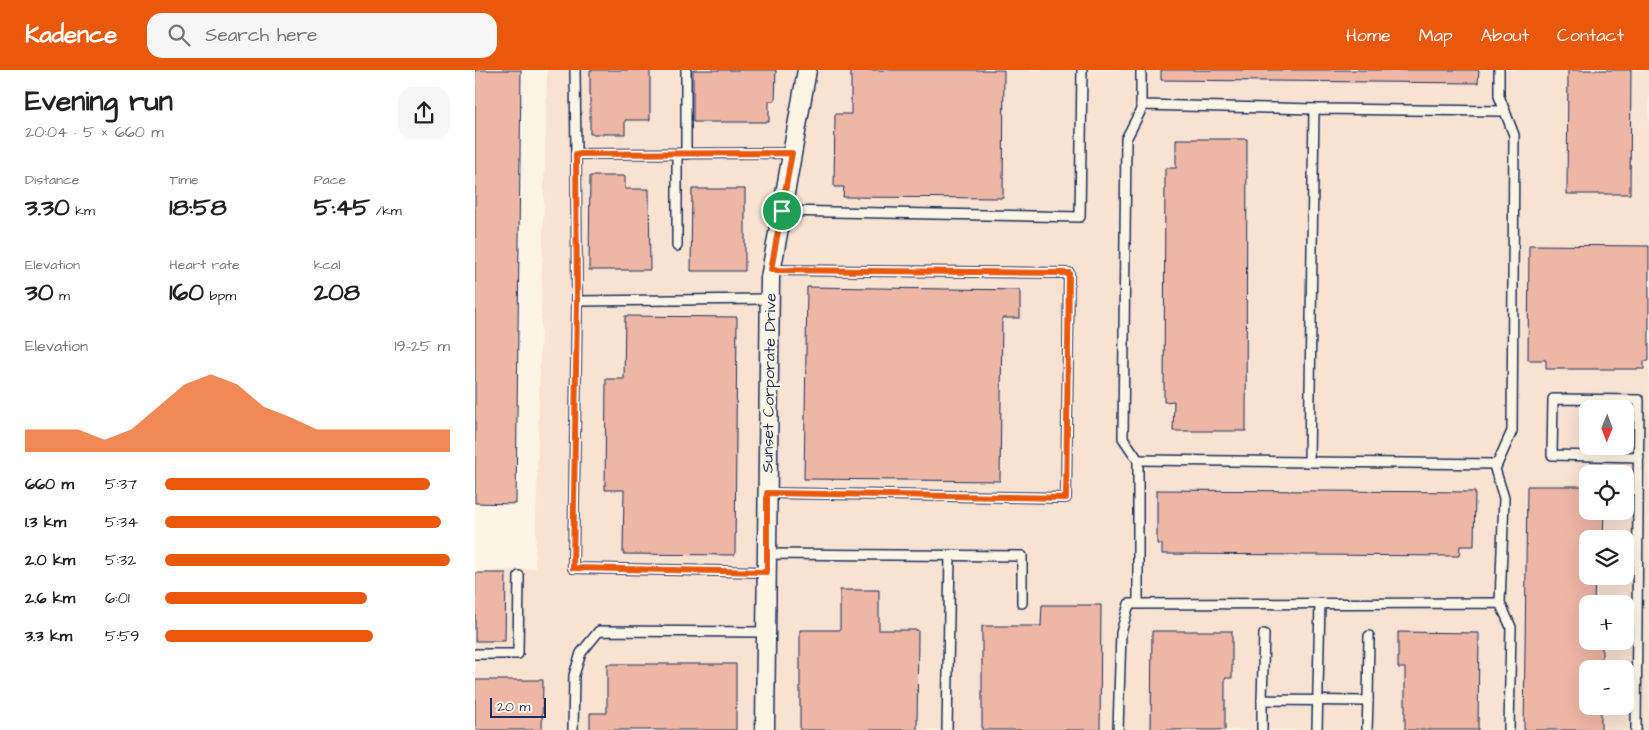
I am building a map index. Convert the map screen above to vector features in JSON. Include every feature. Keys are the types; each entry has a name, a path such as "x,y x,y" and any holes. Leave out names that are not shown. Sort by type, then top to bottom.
{"street":[{"name":"Sunset Corporate Drive","path":"765,730 769,299 771,270 807,70"}],"lane":[{"path":"575,70 577,301 573,568 767,572"},
{"path":"677,246 686,70"},
{"path":"782,211 1080,217 1082,70"},
{"path":"1138,603 1138,460 1123,438 1126,139 1141,110 1141,70"},
{"path":"1499,70 1499,96 1513,135 1512,431 1495,469 1504,498 1500,603 1511,627 1509,730"},
{"path":"1141,105 1505,111"},
{"path":"1309,462 1314,109"},
{"path":"576,154 792,153"},
{"path":"767,493 1066,498 1069,273 771,270"},
{"path":"577,301 769,299"},
{"path":"1635,730 1639,457 1639,400 1553,399 1552,455 1639,457"},
{"path":"1138,460 1497,464"},
{"path":"767,554 1022,556 1022,603"},
{"path":"947,730 950,555"},
{"path":"475,654 518,654 519,576"},
{"path":"1118,730 1121,634 1129,604 1500,603"},
{"path":"1317,730 1320,604"},
{"path":"573,730 574,675 581,652 599,631 766,632"},
{"path":"1262,730 1264,634"},
{"path":"1367,730 1369,636"},
{"path":"1262,700 1368,701"}],"shaded area":[{"path":"547,70 1649,70 1649,730 475,730 475,573 535,568"}],"building":[{"path":"475,70 521,70 516,504 475,503"},
{"path":"590,70 650,70 650,120 625,120 625,134 590,134"},
{"path":"693,70 776,70 775,101 769,101 769,122 693,122"},
{"path":"851,70 1004,70 1003,198 843,197 844,187 834,187 835,114 851,114"},
{"path":"1161,70 1479,70 1478,83 1161,80"},
{"path":"1568,70 1631,70 1630,194 1567,194"},
{"path":"1176,139 1247,139 1246,431 1173,431 1174,401 1164,402 1165,168 1176,168"},
{"path":"590,176 625,176 625,189 649,189 650,270 589,270"},
{"path":"692,189 745,189 745,271 691,271"},
{"path":"1529,245 1649,246 1649,361 1644,361 1644,369 1546,369 1546,360 1528,360"},
{"path":"807,287 1020,290 1020,318 1002,318 1000,481 804,479"},
{"path":"625,316 737,317 735,555 623,554 624,490 605,490 606,379 624,379"},
{"path":"1527,486 1579,486 1579,520 1604,520 1603,530 1579,530 1579,585 1595,585 1594,595 1579,595 1579,650 1602,650 1602,660 1579,660 1579,715 1601,715 1601,730 1524,730"},
{"path":"1157,490 1475,492 1474,546 1460,546 1459,556 1162,554 1162,544 1157,544"},
{"path":"475,573 506,573 505,641 475,641"},
{"path":"840,590 879,590 879,630 918,630 917,730 800,730 800,630 840,630"},
{"path":"1042,605 1101,605 1100,730 982,730 982,626 1041,626"},
{"path":"1152,631 1232,631 1232,678 1225,678 1225,730 1151,730"},
{"path":"1398,632 1479,633 1478,730 1405,730 1405,668 1398,668"},
{"path":"607,664 736,664 736,730 590,730 590,713 607,713"},
{"path":"475,680 543,680 542,730 475,730"}],"route":[{"path":"792,153 782,211 771,270 1069,273 1066,498 767,493 767,572 573,568 577,301 576,154 792,153"}]}
